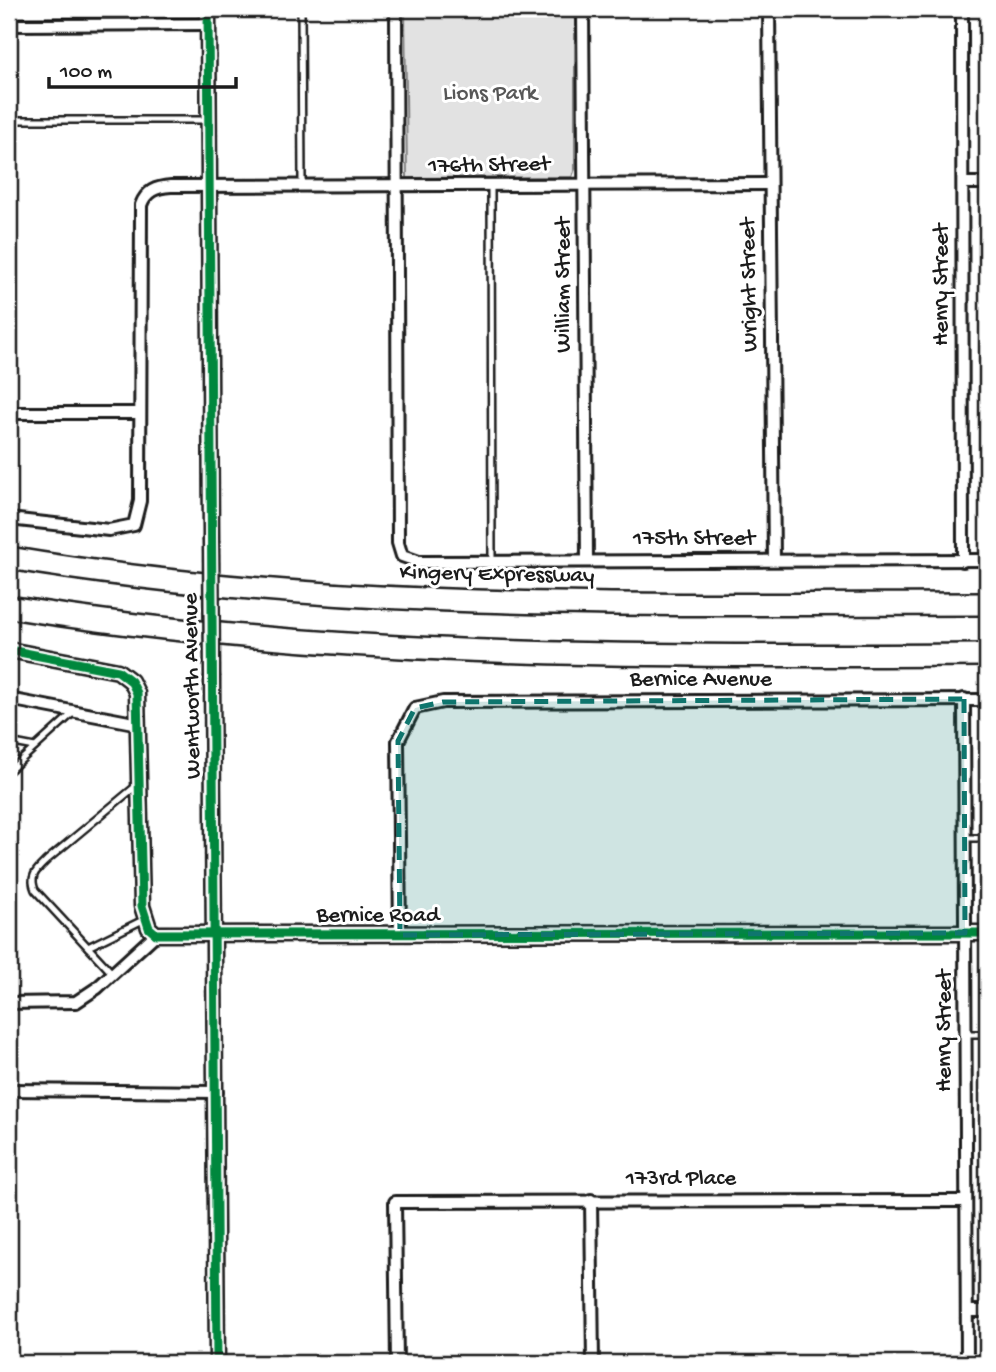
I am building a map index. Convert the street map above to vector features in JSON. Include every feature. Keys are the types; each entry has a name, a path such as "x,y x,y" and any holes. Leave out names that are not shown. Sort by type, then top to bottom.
{"highway":[{"name":"Kingery Expressway","path":"9,558 238,589 456,602 987,604"},
{"path":"9,607 167,629 400,648 664,655 987,655"}],"street":[{"name":"Wentworth Avenue","path":"208,9 218,1363"},
{"path":"396,9 397,188"},
{"name":"William Street","path":"583,9 587,560"},
{"name":"Wright Street","path":"769,9 774,560"},
{"name":"Henry Street","path":"962,9 963,561"},
{"path":"9,25 208,24"},
{"path":"963,183 987,183"},
{"name":"176th Street","path":"209,187 770,184"},
{"path":"9,519 109,530 134,525 140,501 141,205 147,193 154,189 209,187"},
{"name":"175th Street","path":"397,188 398,542 402,556 419,562 987,560"},
{"path":"9,413 140,413"},
{"path":"9,650 118,671 131,681 137,693 139,724 145,919 156,934 76,1002 9,1003"},
{"path":"9,699 139,724"},
{"name":"Henry Street","path":"964,699 967,1363"},
{"name":"Bernice Avenue","path":"400,935 398,741 415,708 443,702 987,700"},
{"name":"Bernice Road","path":"156,934 987,933"},
{"path":"9,1090 217,1092"},
{"path":"591,1200 593,1363"},
{"name":"173rd Place","path":"397,1363 395,1202 966,1200"},
{"path":"967,1311 987,1311"}],"lane":[{"path":"301,9 302,188"},
{"path":"9,120 209,120"},
{"path":"491,187 492,561"},
{"path":"9,771 74,712"},
{"path":"9,742 35,747"},
{"path":"112,973 35,890 33,876 47,860 141,781"},
{"path":"965,838 987,838"},
{"path":"88,947 145,919"},
{"path":"965,1034 987,1034"}],"highlighted area":[{"path":"964,699 965,933 400,935 398,741 415,708 443,702"}],"green space":[{"name":"Lions Park","path":"405,9 575,9 575,169 572,177 407,178"}],"cycle path":[{"path":"208,9 217,1363"},
{"path":"9,650 118,671 131,681 137,693 142,906 149,928 156,934 987,933"}]}
